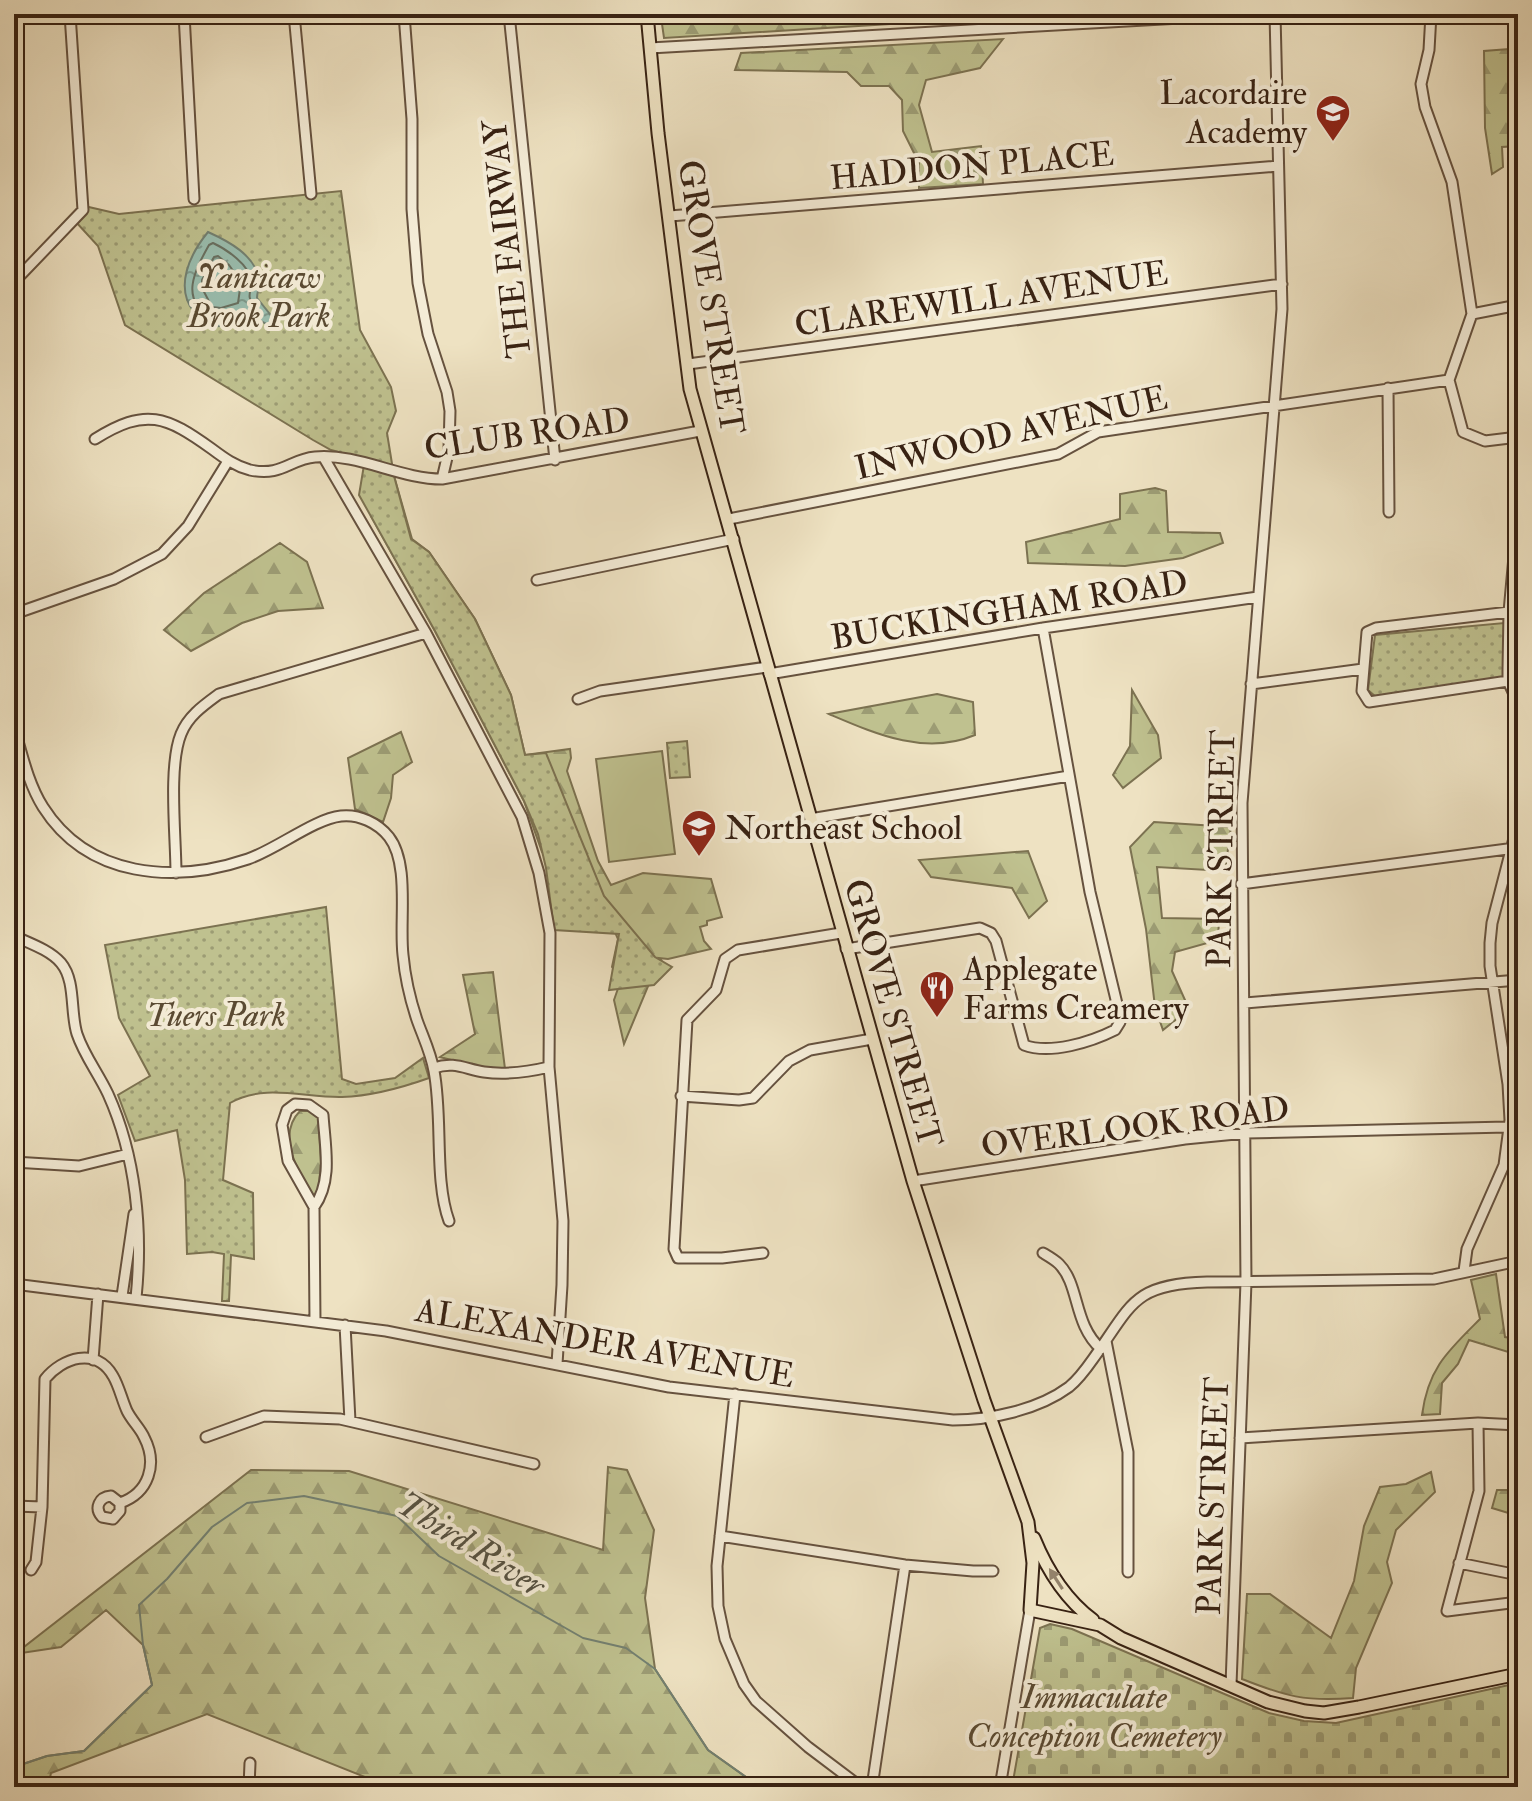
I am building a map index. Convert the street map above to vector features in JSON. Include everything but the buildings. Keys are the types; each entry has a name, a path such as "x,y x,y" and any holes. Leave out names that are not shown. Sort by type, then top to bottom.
{"main road":[{"name":"GROVE STREET","path":"647,14 658,133 690,389 700,431 729,519 841,933 913,1181 1028,1522 1033,1563 1030,1610"},
{"path":"1028,1522 1057,1583 1079,1609 1100,1625 1121,1638 1268,1702 1324,1713 1518,1674"},
{"path":"1030,1610 1100,1625"}],"street":[{"path":"14,282 83,210 70,14"},
{"path":"184,14 194,199"},
{"path":"294,14 311,194"},
{"path":"404,14 412,119 412,209 418,283 428,334 450,411 449,449 442,479"},
{"name":"THE FAIRWAY","path":"509,14 555,460"},
{"path":"650,48 1252,14"},
{"name":"PARK STREET","path":"1231,1685 1246,1282 1242,803 1282,284 1275,14"},
{"path":"1431,14 1429,50 1421,84 1425,107 1452,182 1472,314 1449,380 1463,432 1485,441 1518,437"},
{"name":"HADDON PLACE","path":"670,216 1278,166"},
{"name":"CLAREWILL AVENUE","path":"688,364 1282,284"},
{"path":"1472,314 1518,305"},
{"name":"INWOOD AVENUE","path":"729,519 1058,454 1098,432 1449,380"},
{"path":"1388,388 1389,512"},
{"name":"CLUB ROAD","path":"95,439 123,423 157,419 179,426 228,461 247,469 262,472 284,470 314,457 343,459 425,479 442,479 700,431"},
{"path":"324,458 426,633 522,817 539,873 550,933 549,1067 563,1221 557,1364"},
{"path":"14,614 114,579 162,554 188,526 228,461"},
{"path":"1518,512 1516,574 1509,612 1508,681 1518,703"},
{"path":"537,580 734,539"},
{"name":"BUCKINGHAM ROAD","path":"578,699 600,691 768,670 1258,597"},
{"path":"1508,681 1369,702 1362,691 1367,632 1376,628 1509,612"},
{"path":"846,949 980,928 991,933 996,941 1024,1045 1044,1049 1075,1043 1115,1030 1120,1022 1090,892 1043,628"},
{"path":"176,873 175,767 180,735 193,714 219,694 426,633"},
{"path":"1251,684 1363,669"},
{"path":"14,727 35,793 51,818 72,840 97,857 124,868 155,873 212,869 271,850 331,818 344,815 359,817 384,831 392,840 400,859 403,954 407,981 434,1068 440,1105 443,1205 449,1221"},
{"path":"810,819 1069,776"},
{"path":"1464,1271 1474,1229 1486,1211 1504,1165 1507,1127 1514,1113 1490,966 1492,923 1515,848 1518,823"},
{"path":"1241,884 1515,848"},
{"path":"763,1253 722,1258 678,1258 674,1249 687,1020 716,990 725,959 738,950 841,933"},
{"path":"14,936 52,955 68,975 78,1038 107,1093 128,1154 140,1228 136,1298"},
{"path":"1245,1003 1518,980"},
{"path":"681,1096 753,1098 789,1061 810,1050 872,1039"},
{"path":"434,1068 446,1063 485,1072 506,1073 549,1067"},
{"path":"314,1207 324,1194 327,1170 323,1115 309,1105 295,1104 287,1110 282,1125 288,1161 314,1207 315,1321"},
{"name":"OVERLOOK ROAD","path":"913,1181 1185,1139 1246,1133 1507,1127"},
{"path":"14,1162 79,1166 128,1154"},
{"path":"122,1296 135,1207"},
{"path":"1043,1253 1060,1264 1067,1275 1089,1338 1103,1345 1128,1452 1128,1572"},
{"name":"ALEXANDER AVENUE","path":"14,1284 345,1325 669,1387 953,1420 990,1416 1033,1405 1069,1387 1083,1373 1126,1310 1149,1292 1192,1283 1434,1279 1518,1261"},
{"path":"93,1360 98,1294"},
{"path":"345,1325 350,1421"},
{"path":"31,1570 36,1562 42,1507 45,1379 61,1363 70,1359 93,1360 113,1375 131,1419 143,1434 150,1451 151,1470 144,1485 135,1497 120,1503"},
{"path":"735,1394 717,1566 718,1606 725,1639 744,1684 756,1701 808,1747 861,1787"},
{"path":"206,1437 264,1416 350,1421 534,1464"},
{"path":"1240,1438 1478,1423 1518,1425"},
{"path":"1478,1423 1479,1491 1447,1611 1518,1602"},
{"path":"14,1506 42,1507"},
{"path":"720,1536 905,1565 993,1571"},
{"path":"1459,1563 1518,1575"},
{"path":"872,1787 905,1565"},
{"name":"GROVE STREET","path":"1000,1787 1030,1610"},
{"path":"249,1787 250,1763"}],"green space":[{"path":"694,14 899,14 905,23 664,38 661,17"},
{"path":"1003,39 980,68 926,80 919,105 932,152 981,146 983,184 919,188 919,163 903,131 902,100 889,86 861,86 847,72 735,70 741,53"},
{"path":"1509,49 1518,70 1518,146 1502,147 1503,167 1492,174 1485,128 1484,51"},
{"name":"Yanticaw Brook Park","path":"341,191 360,330 391,387 396,411 387,433 394,476 411,539 429,552 475,619 511,695 525,755 546,753 604,896 655,957 672,967 654,985 609,990 619,934 554,930 538,834 524,801 435,631 359,495 365,459 331,450 313,440 125,325 98,246 75,221 80,205 119,214"},
{"path":"394,476 412,539 429,552 475,619 511,695 525,755 570,749 567,771 598,861 611,885 643,873 711,879 722,917 707,921 707,925 700,927 704,941 711,949 668,959 659,958 665,965 651,979 624,1044 614,1000 622,977 612,967 618,939 611,923 542,852 524,801 371,516"},
{"path":"1155,488 1166,491 1168,532 1220,533 1223,543 1183,558 1125,566 1028,563 1026,542 1120,519 1120,494"},
{"path":"280,543 307,562 323,608 278,611 242,623 191,651 164,630 204,593"},
{"path":"1504,623 1505,678 1376,697 1368,690 1375,635"},
{"path":"1132,690 1158,735 1161,758 1123,788 1113,775 1130,746"},
{"path":"937,694 973,702 975,735 956,741 919,743 883,735 829,714"},
{"path":"401,732 412,762 393,775 391,798 383,822 355,809 348,758"},
{"path":"687,741 690,777 670,778 667,743"},
{"path":"662,751 675,854 609,862 596,759"},
{"path":"1154,822 1231,827 1225,871 1157,867 1162,918 1219,919 1218,940 1175,952 1172,971 1189,1009 1163,1030 1155,1007 1146,929 1130,847"},
{"path":"1028,851 1047,901 1029,918 1012,888 931,877 919,860"},
{"name":"Tuers Park","path":"326,907 342,1079 356,1084 395,1078 423,1058 429,1078 364,1095 328,1097 271,1093 243,1097 230,1103 223,1180 253,1193 254,1259 231,1255 229,1301 222,1301 224,1254 187,1254 185,1180 177,1130 135,1141 118,1095 150,1076 119,1018 105,945"},
{"path":"493,972 505,1069 474,1066 440,1057 475,1034 463,975"},
{"path":"300,1111 313,1111 318,1116 321,1162 318,1196 313,1196 292,1154 290,1131"},
{"path":"1496,1274 1505,1337 1518,1339 1518,1355 1469,1340 1458,1364 1442,1383 1440,1414 1422,1415 1429,1385 1441,1361 1480,1319 1471,1280"},
{"path":"608,1467 627,1470 654,1530 645,1598 655,1669 708,1750 760,1787 390,1787 207,1714 51,1773 48,1787 14,1787 14,1767 47,1756 84,1751 152,1685 143,1645 106,1610 61,1647 15,1654 251,1470 349,1471 603,1550"},
{"path":"1431,1472 1435,1492 1396,1530 1387,1562 1392,1583 1356,1668 1353,1698 1296,1696 1242,1679 1247,1594 1270,1594 1331,1638 1354,1581 1364,1526 1380,1487 1406,1484"},
{"path":"1497,1490 1518,1490 1518,1516 1492,1508"},
{"name":"Immaculate Conception Cemetery","path":"1050,1624 1072,1629 1269,1713 1304,1721 1336,1723 1518,1683 1518,1787 1012,1787 1040,1628"}],"water":[{"path":"208,232 232,244 252,263 259,279 257,298 277,323 274,329 252,319 220,326 210,325 194,312 185,292 185,282 190,260"}],"waterway":[{"name":"Third River","path":"14,1767 47,1756 84,1751 152,1685 143,1645 139,1605 167,1579 212,1527 247,1503 304,1496 397,1516 439,1556 583,1638 626,1648 655,1669 708,1750 760,1787"}],"place":[{"name":"Lacordaire Academy","path":"1333,143"},
{"name":"Northeast School","path":"699,858"},
{"name":"Applegate Farms Creamery","path":"937,1019"}]}
